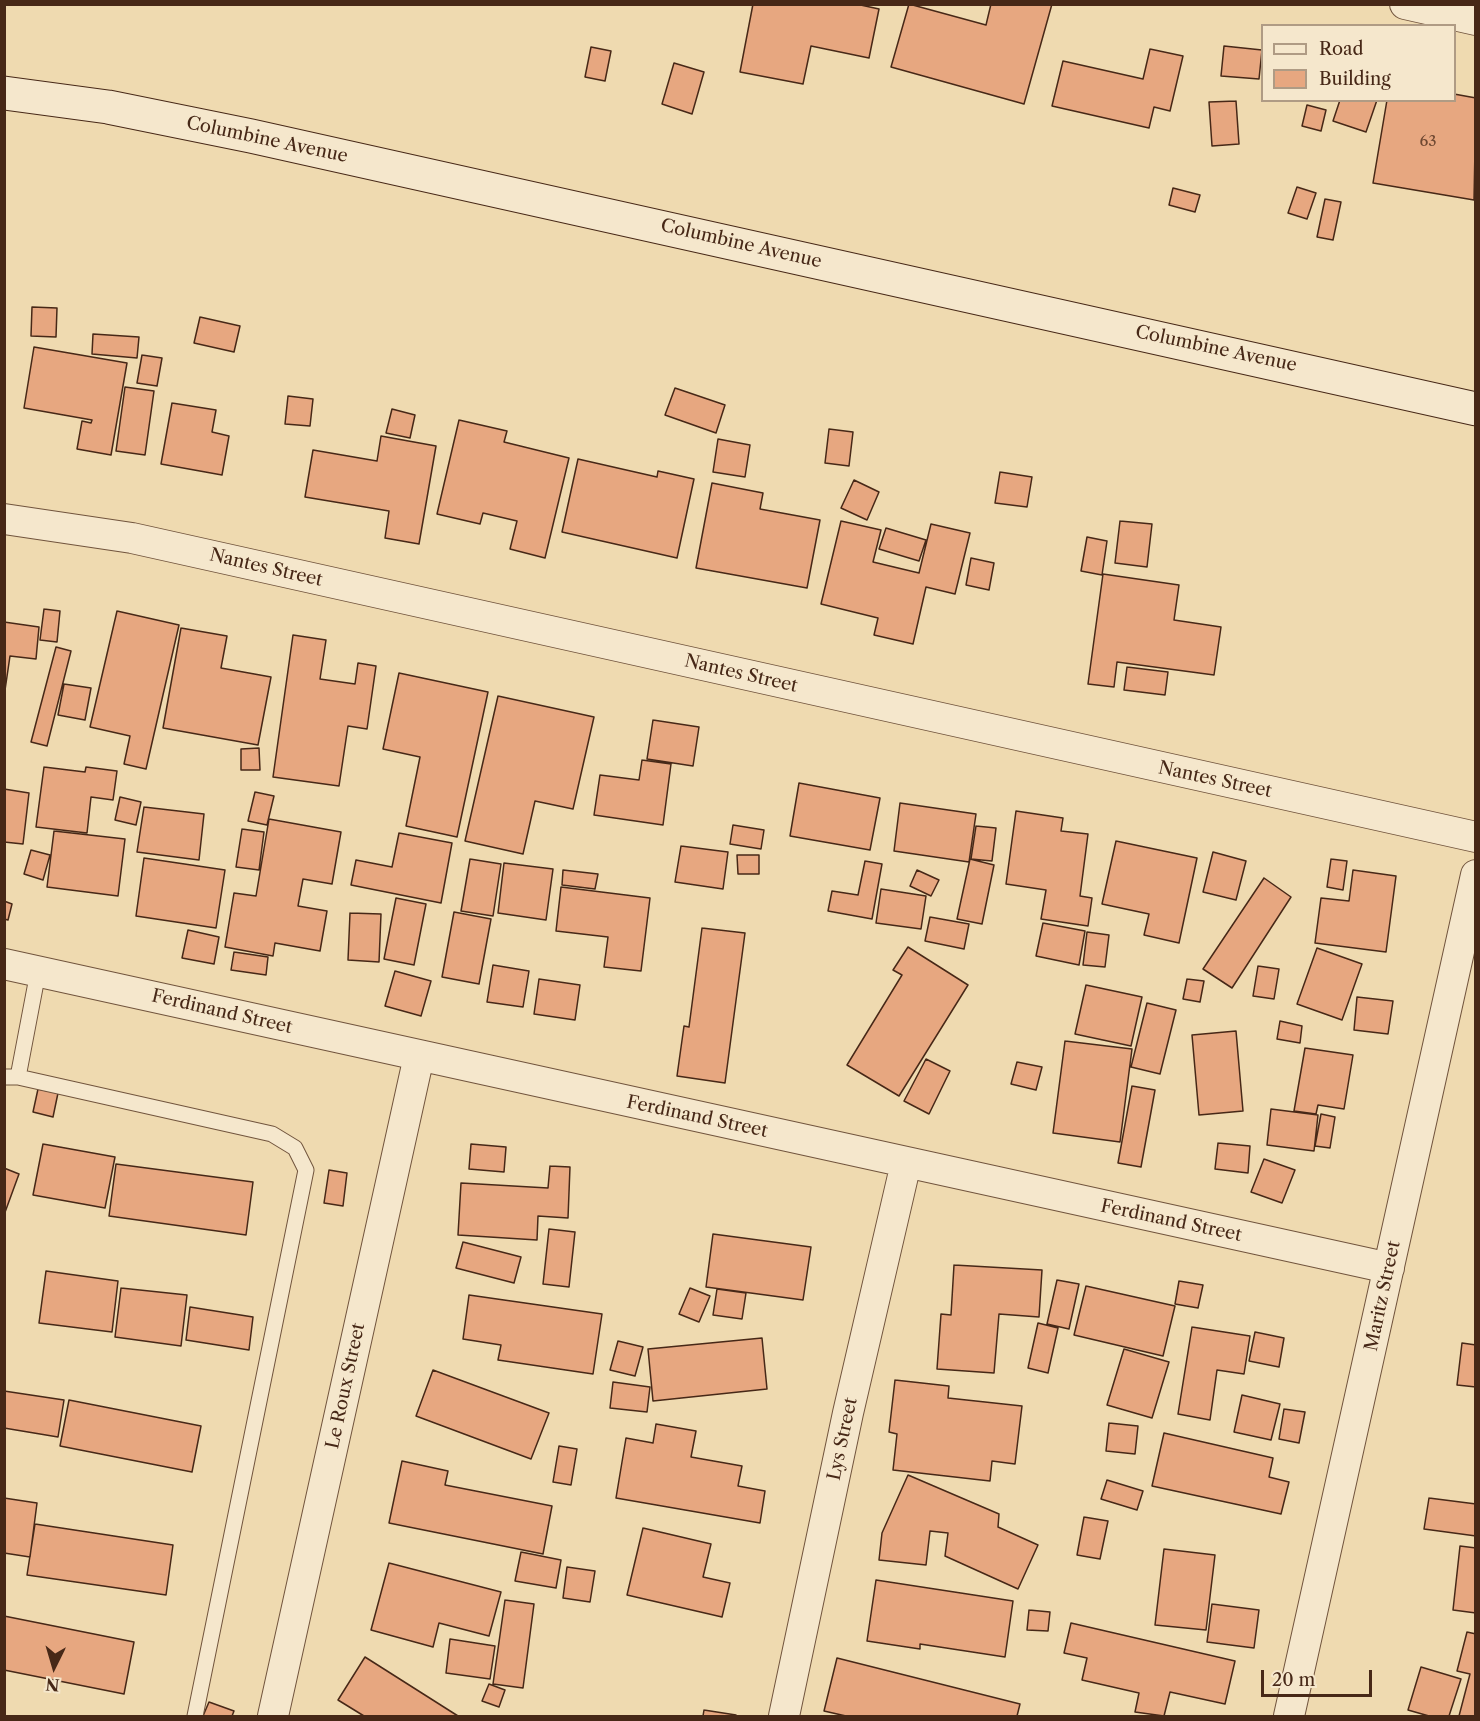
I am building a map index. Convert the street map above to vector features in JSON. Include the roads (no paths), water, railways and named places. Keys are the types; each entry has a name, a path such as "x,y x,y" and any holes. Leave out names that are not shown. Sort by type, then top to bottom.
{"main road":[{"name":"Columbine Avenue","path":"4,93 108,107 251,136 1476,409"}],"street":[{"path":"1405,4 1476,20"},
{"name":"Nantes Street","path":"4,519 132,538 1476,837"},
{"name":"Maritz Street","path":"1289,1716 1476,876"},
{"name":"Ferdinand Street","path":"4,964 1389,1268"},
{"name":"Le Roux Street","path":"273,1716 419,1056"},
{"name":"Lys Street","path":"784,1716 848,1413 906,1163"}],"lane":[{"path":"38,972 11,1077 272,1134 295,1148 306,1170 195,1716"}]}
